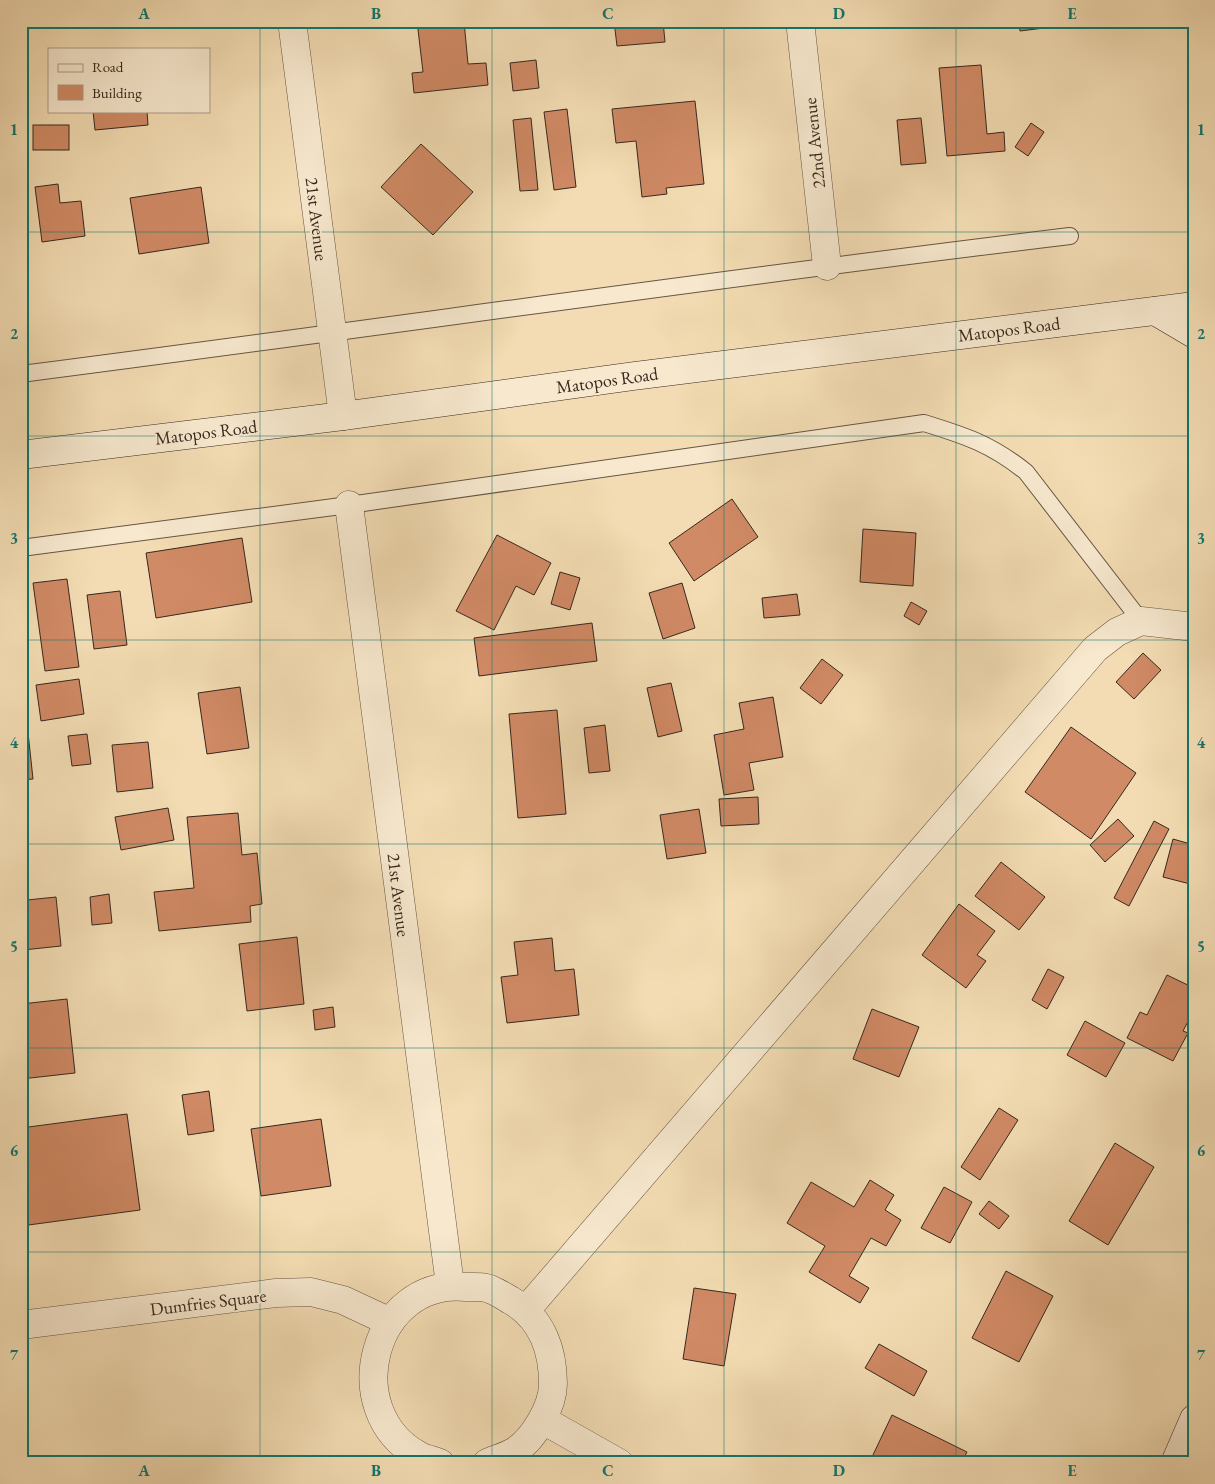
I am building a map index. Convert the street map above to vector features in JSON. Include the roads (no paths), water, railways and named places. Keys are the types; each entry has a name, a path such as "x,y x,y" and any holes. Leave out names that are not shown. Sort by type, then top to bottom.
{"street":[{"name":"21st Avenue","path":"292,21 343,416"},
{"name":"22nd Avenue","path":"800,21 827,266"},
{"path":"1194,285 1155,311 1194,334"},
{"name":"Matopos Road","path":"21,455 343,416 643,375 1194,306"},
{"name":"21st Avenue","path":"349,505 450,1285"},
{"path":"526,1310 1095,650 1117,632 1140,621 1194,627"},
{"path":"421,1460 398,1440 383,1419 374,1395 372,1369 378,1344 390,1322 406,1304 427,1292 450,1285 490,1289 526,1310 544,1334 553,1362 553,1392 543,1420 516,1450 487,1463"},
{"name":"Dumfries Square","path":"21,1325 267,1295 311,1292 342,1300 390,1322"},
{"path":"1175,1463 1194,1419"},
{"path":"543,1420 619,1463"}],"lane":[{"path":"21,374 332,334 827,266 1070,236"},
{"path":"21,548 349,505 924,423 980,441 1004,454 1026,472 1140,621"}]}
